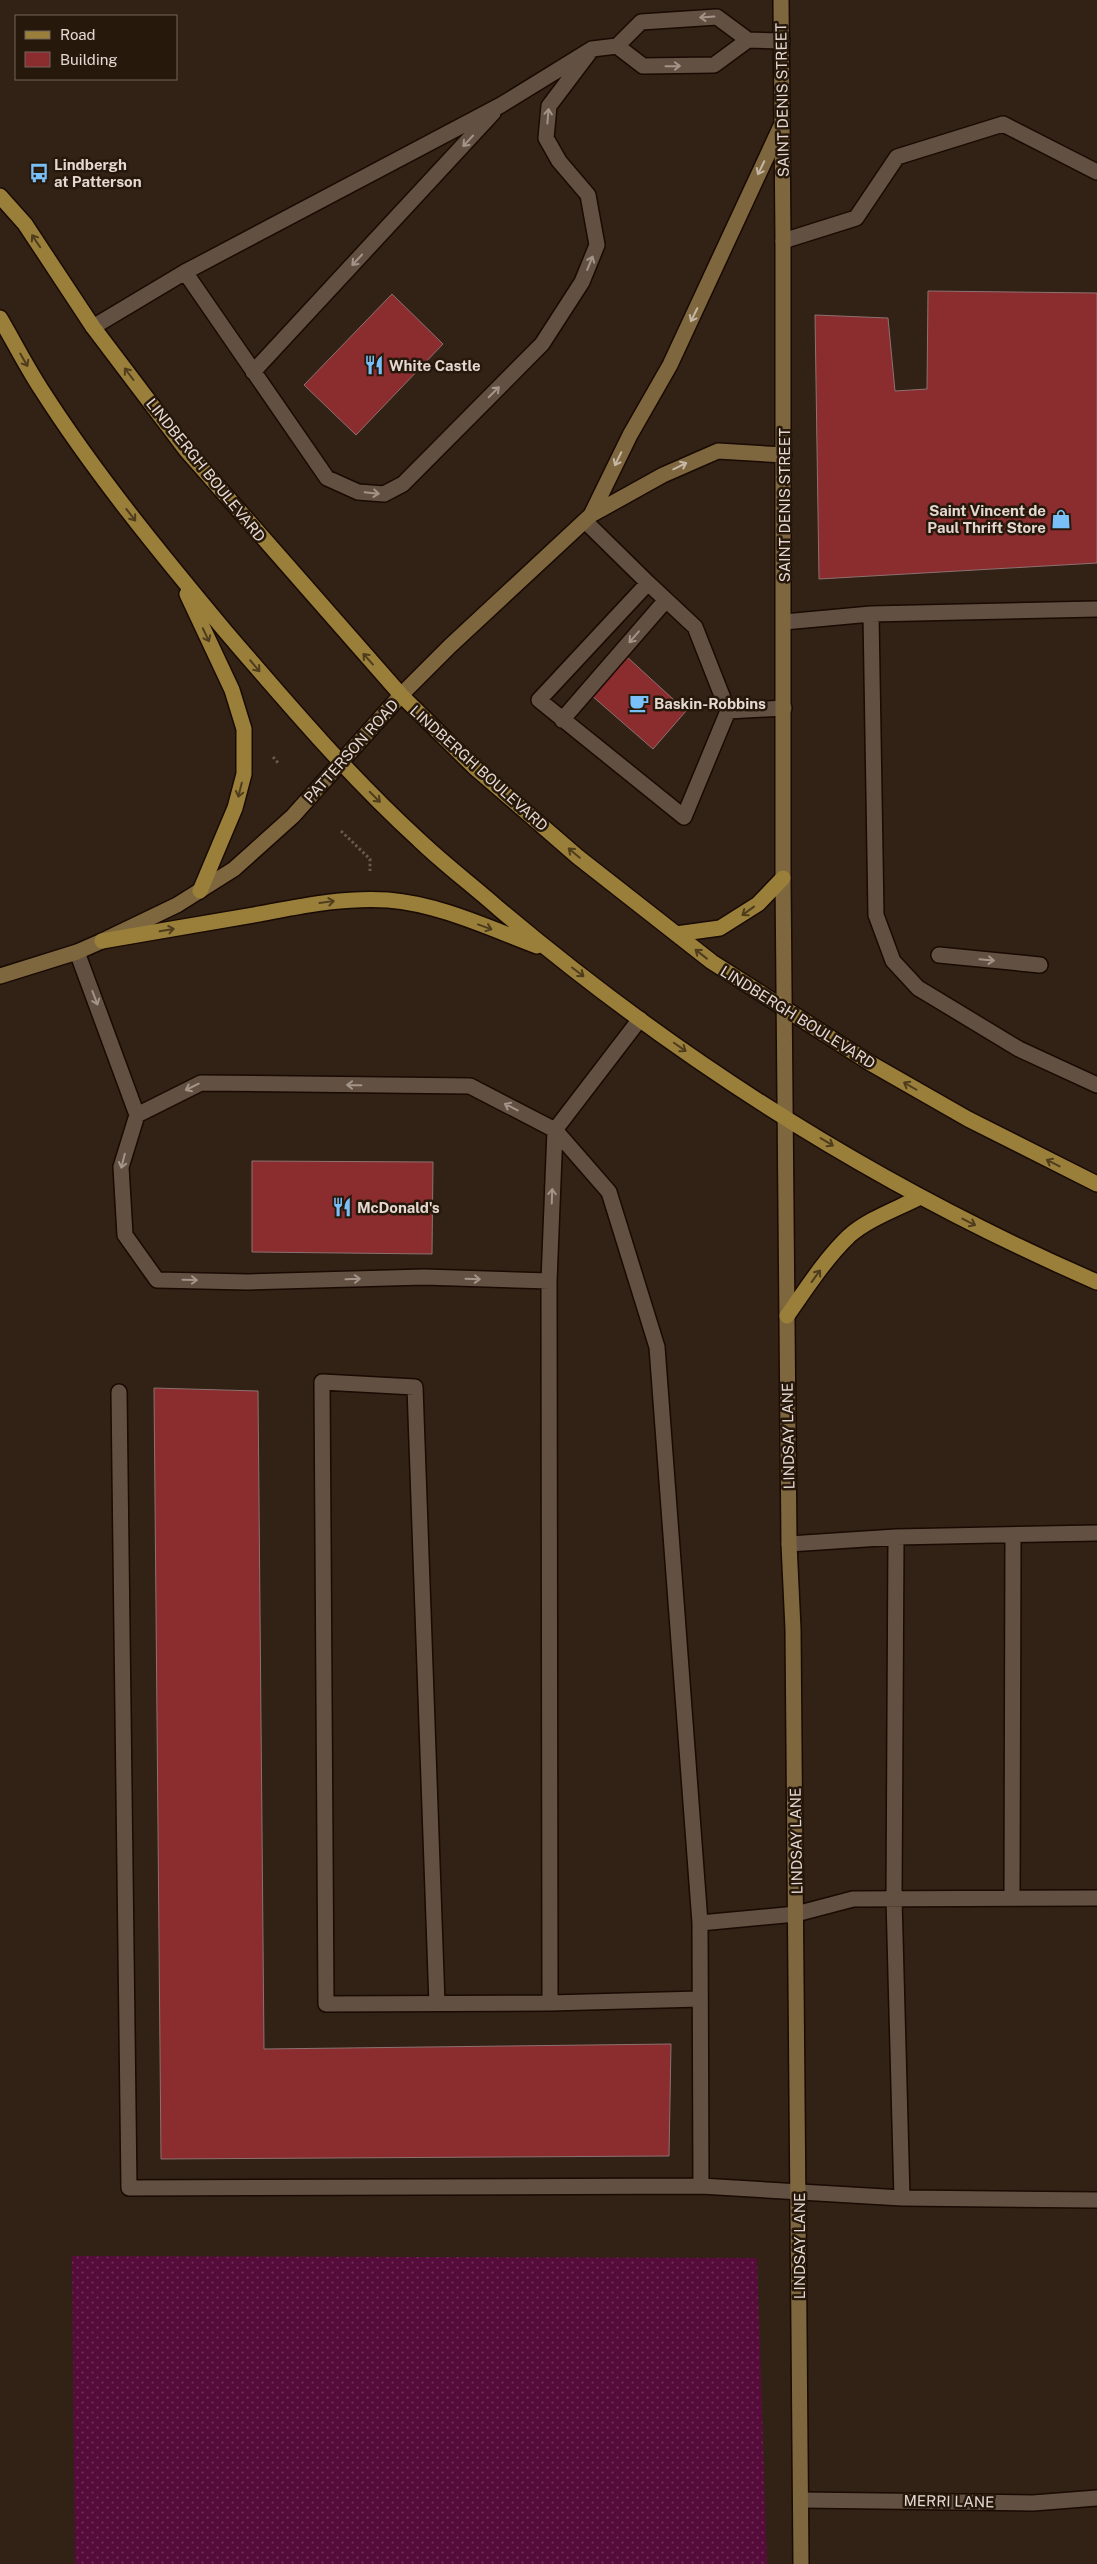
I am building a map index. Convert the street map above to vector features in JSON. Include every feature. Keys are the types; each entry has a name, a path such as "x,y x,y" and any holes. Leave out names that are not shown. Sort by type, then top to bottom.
{"main road":[{"name":"LINDBERGH BOULEVARD","path":"0,196 25,224 93,327 186,450 401,695 474,768 578,857 676,934 712,962 785,1011 968,1120 1097,1184"},
{"path":"0,318 40,388 101,476 178,575 341,763 420,842 548,950 640,1019 733,1085 920,1197 1000,1238 1097,1282"},
{"path":"178,575 232,690 244,729 244,774 235,808 200,891"},
{"path":"676,934 720,928 758,904 783,878"},
{"path":"102,941 301,906 344,900 380,900 440,911 548,950"},
{"path":"787,1316 825,1264 850,1236 869,1223 920,1197"}],"street":[{"name":"SAINT DENIS STREET","path":"781,0 784,455 783,878 786,1118"},
{"path":"93,327 185,272 501,105 592,48 617,46 641,22 717,17 748,40 782,41"},
{"path":"617,46 643,66 714,65 748,40"},
{"path":"185,272 327,478 358,492 384,494 403,484 542,344 582,282 597,245 588,195 559,161 546,138 549,106 592,48"},
{"path":"253,372 501,105"},
{"path":"648,583 539,700 684,817 728,712 695,627 648,583 589,518 630,435 670,365 782,124"},
{"path":"783,241 856,218 896,156 1003,124 1097,172"},
{"name":"PATTERSON ROAD","path":"0,976 77,952 102,941 177,905 234,869 280,828 401,695 450,646 589,518 663,475 718,451 784,455"},
{"path":"562,720 666,600"},
{"path":"784,622 871,614 1097,609"},
{"path":"871,614 876,915 893,961 918,988 1019,1049 1097,1086"},
{"path":"728,712 784,708"},
{"path":"77,952 137,1115 121,1167 125,1235 157,1280 248,1282 424,1277 549,1281"},
{"path":"939,956 1040,965"},
{"path":"550,2002 549,1281 555,1130 640,1019"},
{"path":"137,1115 202,1083 470,1086 555,1130 609,1192 657,1347 700,1923 700,2186"},
{"name":"LINDSAY LANE","path":"786,1118 789,1544 793,1629 799,2192 801,2564"},
{"path":"438,2004 415,1387 322,1382 326,2004 438,2004 700,1999"},
{"path":"119,1392 129,2188 700,2186 902,2198 1097,2200"},
{"path":"789,1544 896,1537 1097,1533"},
{"path":"1012,1898 1013,1535"},
{"path":"896,1537 894,1899 902,2198"},
{"path":"700,1923 796,1914 853,1899 1097,1898"},
{"name":"MERRI LANE","path":"801,2500 1033,2503 1097,2498"}],"path":[{"path":"341,832 370,859 370,879"}],"shaded area":[{"path":"72,2256 757,2258 767,2564 75,2564"}],"building":[{"path":"928,291 1097,293 1097,563 819,579 815,315 888,318 895,391 927,389"},
{"name":"White Castle","path":"392,294 443,344 356,435 304,385"},
{"name":"Baskin-Robbins","path":"626,656 686,711 653,749 591,695"},
{"name":"McDonald's","path":"252,1161 433,1162 432,1254 252,1252"},
{"path":"154,1388 258,1391 264,2049 671,2044 669,2156 161,2159"}],"place":[{"name":"Lindbergh at Patterson","path":"39,173"},
{"name":"White Castle","path":"374,365"},
{"name":"Saint Vincent de Paul Thrift Store","path":"1061,519"},
{"name":"Baskin-Robbins","path":"639,703"},
{"name":"McDonald's","path":"342,1207"}]}
